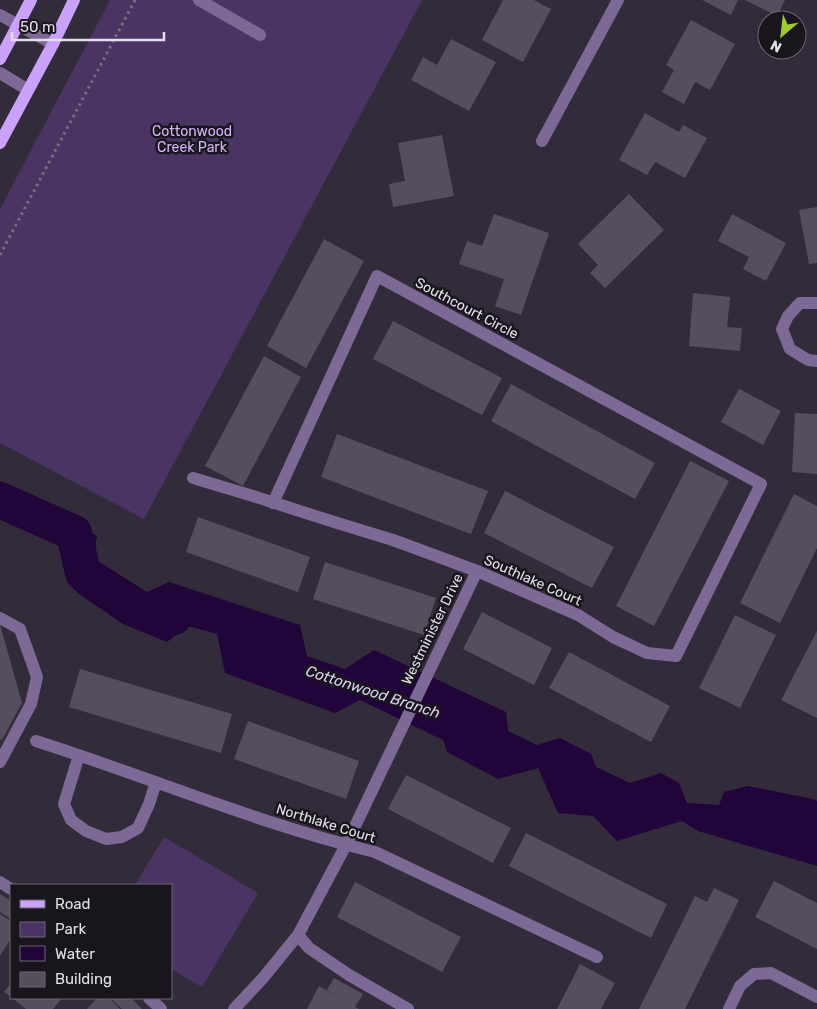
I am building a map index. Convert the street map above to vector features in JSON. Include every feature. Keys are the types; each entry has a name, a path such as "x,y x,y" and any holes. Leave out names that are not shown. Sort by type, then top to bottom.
{"main road":[{"path":"0,59 31,0"},
{"path":"0,143 53,44 74,0"}],"street":[{"path":"199,0 260,35"},
{"path":"542,141 618,0"},
{"path":"0,15 53,44"},
{"path":"0,74 28,90"},
{"name":"Southcourt Circle","path":"273,503 377,276 761,484"},
{"path":"817,303 800,304 788,316 782,329 790,349 808,360 817,361"},
{"name":"Southlake Court","path":"193,478 393,540 477,571 578,615 613,637 648,653 676,656 761,484"},
{"name":"Westminister Drive","path":"234,1009 298,936 346,845 477,571"},
{"path":"0,618 20,628 37,677 31,704 0,762"},
{"name":"Northlake Court","path":"36,741 232,810 375,852 597,957"},
{"path":"79,755 64,804 72,820 86,831 106,839 122,837 138,828 156,782"},
{"path":"298,936 308,948 349,976 408,1009"},
{"path":"729,1009 740,986 754,974 771,972 817,997"},
{"path":"150,999 161,1009"}],"path":[{"path":"0,255 136,0"}],"green space":[{"name":"Cottonwood Creek Park","path":"110,0 422,0 144,519 0,443 0,209"},
{"path":"164,837 258,893 202,987 172,970 172,884 136,884"}],"water":[{"path":"0,481 97,536 92,569 96,596 123,603 169,582 300,625 307,656 345,669 374,650 506,712 508,731 537,745 560,738 591,754 596,767 630,783 661,773 679,783 687,803 719,805 724,792 748,786 813,799 817,801 817,866 698,831 682,821 617,841 593,816 558,813 538,768 498,779 447,752 443,740 360,700 335,713 225,673 217,634 188,626 167,642 123,624 79,594 67,582 77,563 72,546 57,534 0,507"}],"building":[{"path":"503,0 534,0 551,9 523,62 482,40"},
{"path":"702,0 738,0 731,15"},
{"path":"745,0 785,0 780,10 765,10"},
{"path":"691,20 735,44 710,90 695,82 684,104 662,92 674,70 666,65"},
{"path":"451,39 496,62 469,111 411,80 423,57 437,65"},
{"path":"645,113 679,132 683,125 707,138 685,178 655,162 647,175 619,160"},
{"path":"442,135 454,196 393,207 389,184 405,181 398,143"},
{"path":"629,194 664,230 605,288 590,273 598,265 578,244"},
{"path":"817,207 817,263 809,264 799,210"},
{"path":"494,214 549,233 521,315 495,306 504,279 459,264 467,241 482,246"},
{"path":"732,214 786,243 766,281 743,269 749,257 718,241"},
{"path":"324,239 364,261 306,368 267,346"},
{"path":"693,293 730,297 727,327 742,328 740,351 689,346"},
{"path":"393,321 502,378 482,415 373,359"},
{"path":"264,356 301,377 243,486 205,466"},
{"path":"511,384 655,463 635,499 491,421"},
{"path":"739,389 781,411 763,445 721,422"},
{"path":"795,413 817,414 817,474 792,472"},
{"path":"337,434 488,491 471,534 321,477"},
{"path":"690,461 729,481 654,626 616,606"},
{"path":"505,491 614,547 592,588 484,533"},
{"path":"794,494 817,506 817,548 780,623 740,603"},
{"path":"198,517 310,557 298,592 186,552"},
{"path":"325,562 436,598 424,635 313,599"},
{"path":"482,612 552,648 534,685 463,649"},
{"path":"735,615 776,635 740,708 699,688"},
{"path":"0,624 22,703 2,740 0,739"},
{"path":"817,631 817,718 781,700"},
{"path":"569,652 670,706 651,742 549,688"},
{"path":"80,669 232,714 221,753 69,707"},
{"path":"248,721 359,761 346,799 234,759"},
{"path":"406,775 511,828 493,863 388,809"},
{"path":"526,833 667,904 651,938 509,866"},
{"path":"774,881 817,903 817,949 755,917"},
{"path":"355,882 461,937 442,972 337,917"},
{"path":"714,888 739,900 685,1009 639,1009 695,896 707,902"},
{"path":"0,894 10,900 10,918 0,912"},
{"path":"0,914 10,920 10,940 0,956"},
{"path":"580,964 615,983 601,1009 557,1009"},
{"path":"334,978 363,994 355,1007 359,1009 307,1009 319,986 342,999 327,990"},
{"path":"10,984 10,996 4,992"},
{"path":"13,999 61,999 53,1009 26,1009"},
{"path":"96,999 110,999 120,1009 87,1009"},
{"path":"111,999 132,999 142,1009 122,1009"}],"waterway":[{"name":"Cottonwood Branch","path":"0,500 74,533 83,573 145,612 174,617"}]}
